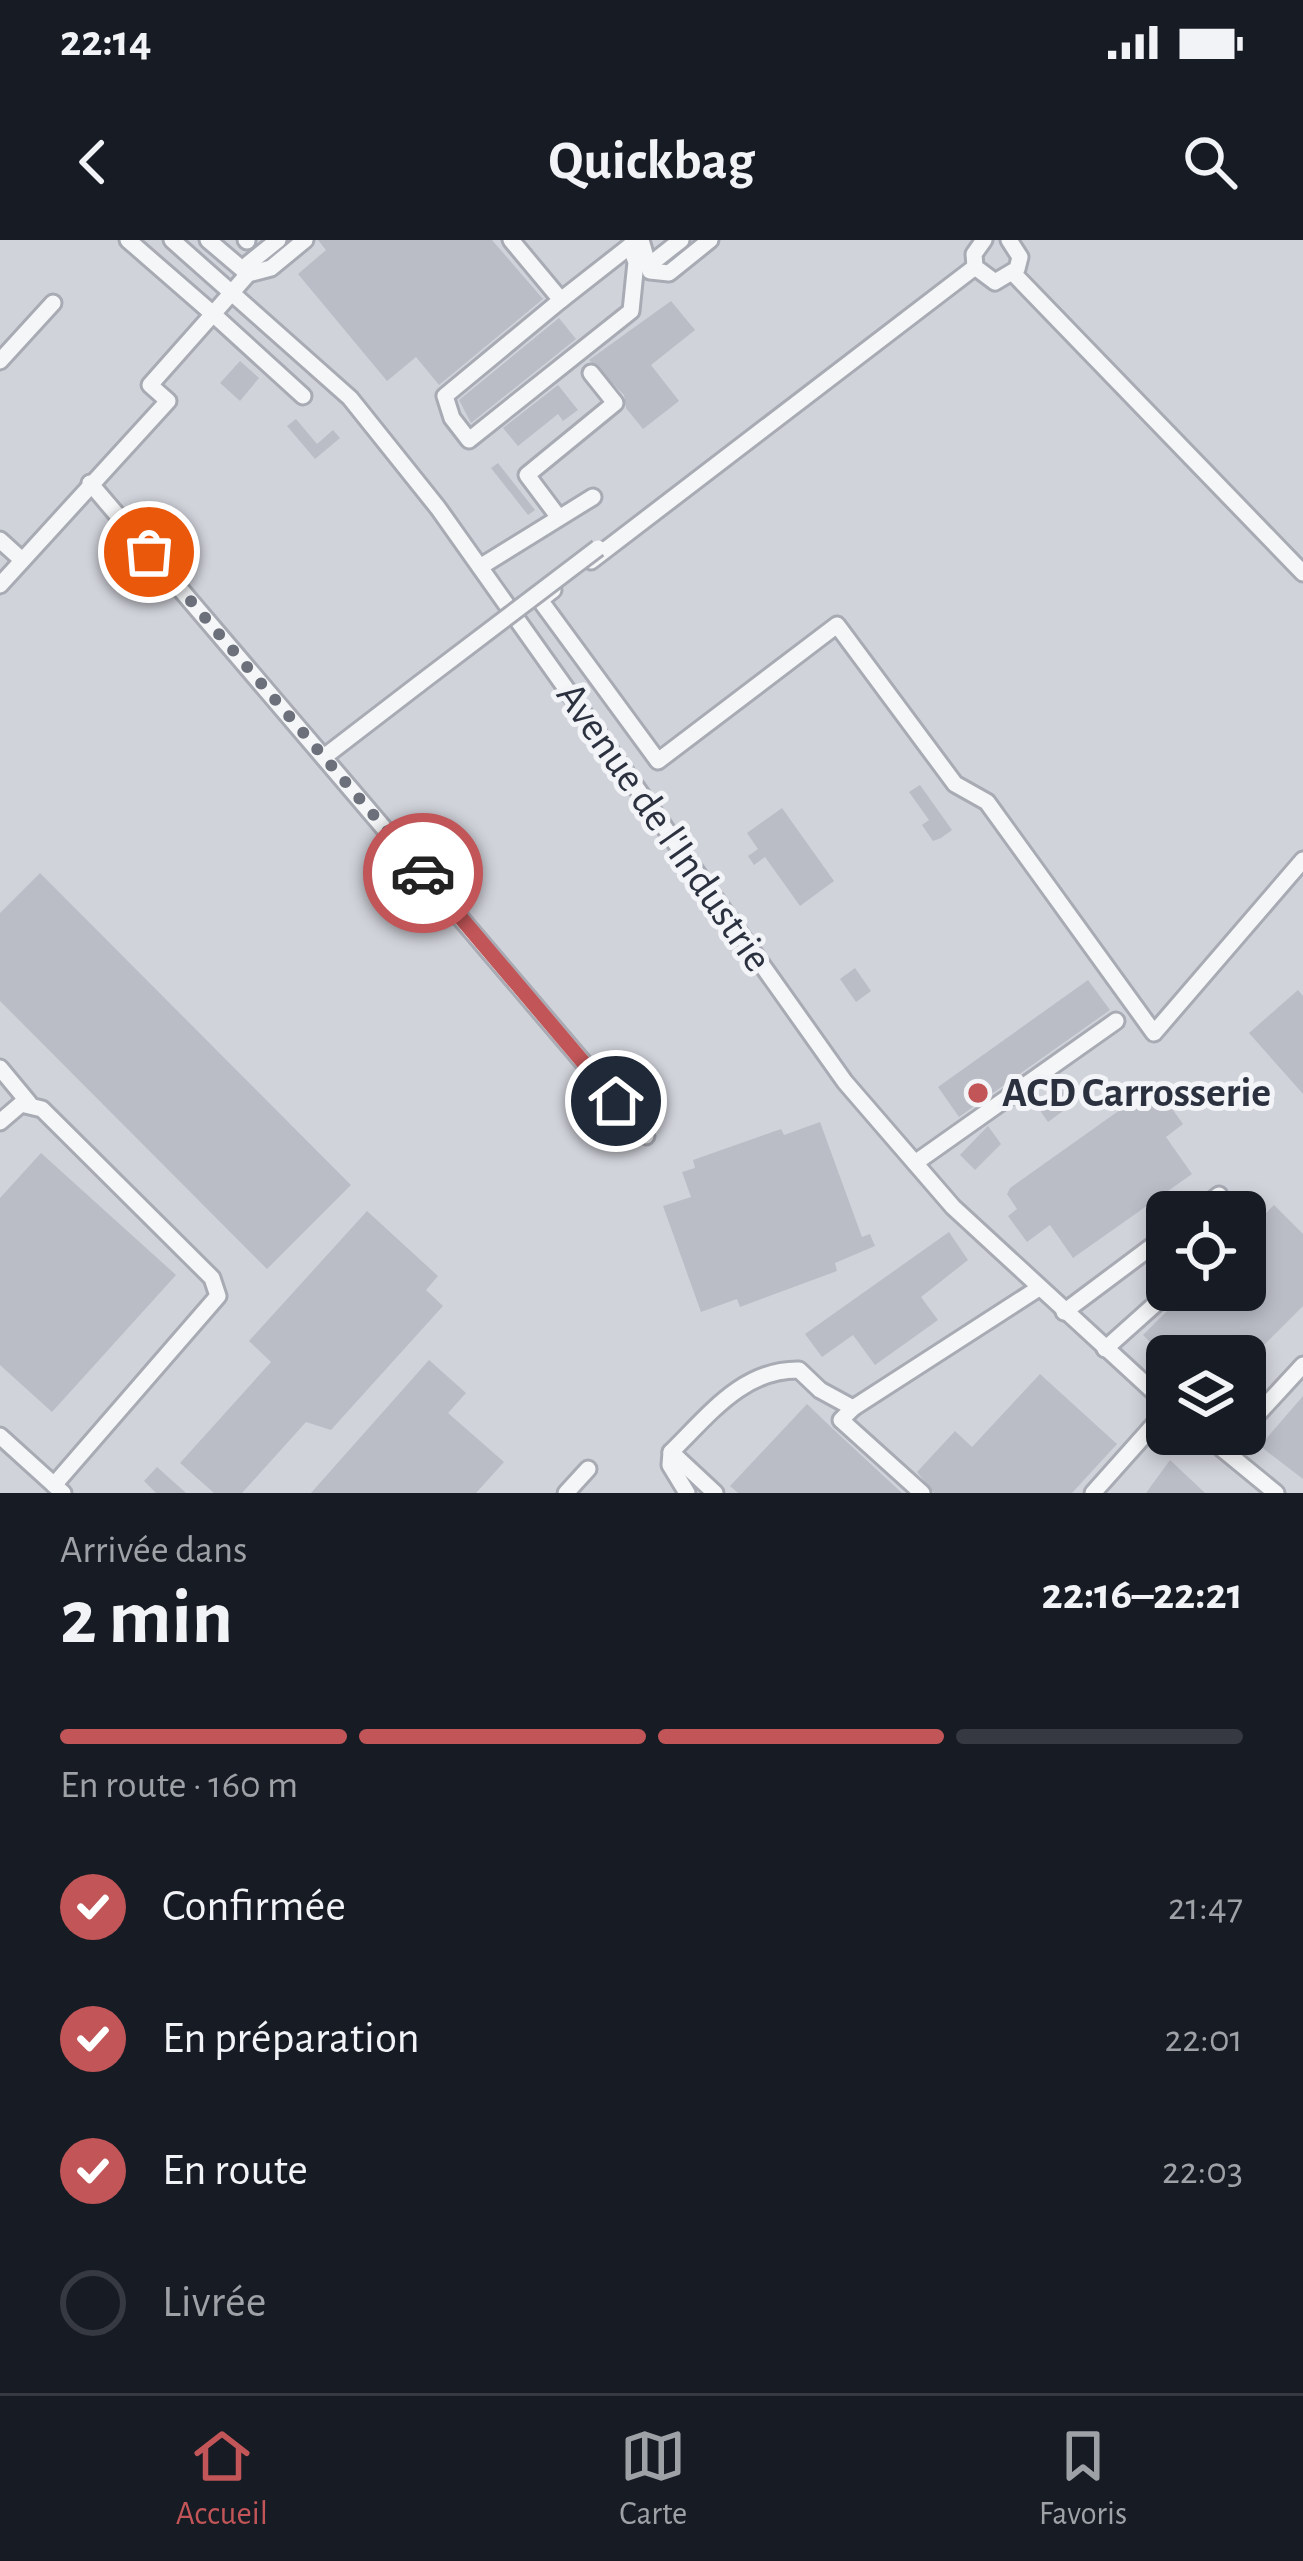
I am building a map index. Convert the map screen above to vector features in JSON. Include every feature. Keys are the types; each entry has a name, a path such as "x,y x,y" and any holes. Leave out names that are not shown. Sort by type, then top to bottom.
{"street":[{"path":"128,240 303,396"},
{"name":"Avenue de l'Industrie","path":"172,240 350,398 480,567 845,1082 915,1163 1146,1387"},
{"path":"208,240 248,269 272,268 305,240"},
{"path":"247,240 248,269"},
{"path":"0,585 168,401 150,385 278,240"},
{"path":"511,240 561,300"},
{"path":"648,266 681,240"},
{"path":"636,242 650,271 669,273 710,240"},
{"path":"975,267 995,282 1013,274 1023,248 1009,240"},
{"path":"981,241 975,267 540,600 658,761 837,626 956,784 987,802 1154,1033 1303,860"},
{"path":"636,242 632,311 469,440 452,418 445,396 636,242"},
{"path":"1013,274 1303,573"},
{"path":"0,361 52,303"},
{"path":"556,514 527,475 615,403 591,373"},
{"path":"90,483 646,1136"},
{"path":"480,567 556,514 593,496"},
{"path":"324,757 598,548 628,526 634,528"},
{"path":"0,540 22,560"},
{"path":"915,1163 1116,1021"},
{"path":"0,1068 29,1103 42,1109 212,1278 218,1296 58,1489 0,1436"},
{"path":"0,1122 13,1108 29,1103"},
{"path":"1064,1312 1146,1251"},
{"path":"922,1493 842,1420 853,1408 1039,1288"},
{"path":"1105,1349 1148,1311"},
{"path":"1266,1405 1303,1365"},
{"path":"687,1493 670,1465 671,1452 736,1389 770,1369 799,1370 853,1408"},
{"path":"1093,1493 1146,1431"},
{"path":"671,1452 715,1493"},
{"path":"1230,1455 1276,1493"},
{"path":"566,1493 588,1469"}],"shaded area":[{"path":"0,240 1303,240 1303,1493 0,1493"}],"building":[{"path":"318,240 492,240 543,299 439,385 416,357 387,381 298,274 326,250"},
{"path":"671,301 695,330 651,365 679,401 643,429 626,408 624,395 589,360"},
{"path":"559,318 576,339 471,423 459,400"},
{"path":"240,361 259,378 240,401 220,383"},
{"path":"558,385 578,410 563,421 558,414 518,446 503,428"},
{"path":"296,419 317,444 333,430 340,438 315,459 287,426"},
{"path":"498,463 535,510 528,515 491,468"},
{"path":"920,785 952,830 933,841 922,825 929,820 909,792"},
{"path":"782,808 834,881 800,906 765,857 754,865 748,856 758,849 747,833"},
{"path":"40,873 351,1185 267,1269 0,1001 0,913"},
{"path":"855,968 871,991 856,1002 840,979"},
{"path":"1088,980 1110,1010 959,1117 938,1087"},
{"path":"1298,990 1303,996 1303,1094 1249,1033"},
{"path":"1065,1082 1078,1100 1048,1122 1035,1103"},
{"path":"1155,1085 1183,1124 1166,1137 1192,1174 1168,1191 1146,1191 1146,1206 1073,1258 1050,1225 1027,1242 1008,1216 1017,1209 1007,1194"},
{"path":"820,1122 862,1237 870,1234 875,1246 835,1263 837,1271 740,1307 737,1299 701,1312 663,1206 691,1197 682,1172 695,1168 693,1160 781,1129 784,1135"},
{"path":"988,1126 1001,1144 975,1170 960,1155"},
{"path":"41,1153 176,1275 52,1412 0,1365 0,1198"},
{"path":"1274,1205 1303,1234 1303,1306 1266,1343 1266,1335 1146,1338 1143,1335 1167,1311 1266,1311 1266,1213"},
{"path":"367,1211 438,1276 426,1290 443,1306 331,1430 306,1422 242,1493 214,1493 180,1463 271,1362 249,1341"},
{"path":"949,1232 968,1260 921,1297 938,1320 875,1365 853,1335 822,1357 805,1334"},
{"path":"429,1360 466,1393 448,1413 504,1462 476,1493 311,1493"},
{"path":"1040,1374 1117,1444 1072,1493 934,1493 917,1472 955,1431 972,1447"},
{"path":"1303,1396 1303,1479 1266,1451 1266,1439"},
{"path":"807,1404 902,1493 738,1493 730,1486"},
{"path":"1170,1460 1205,1493 1146,1493"},
{"path":"157,1467 186,1493 156,1493 144,1481"}],"way so far":[{"path":"149,552 423,873"}],"place":[{"name":"ACD Carrosserie","path":"978,1093"}],"route":[{"path":"423,873 616,1101"}]}
